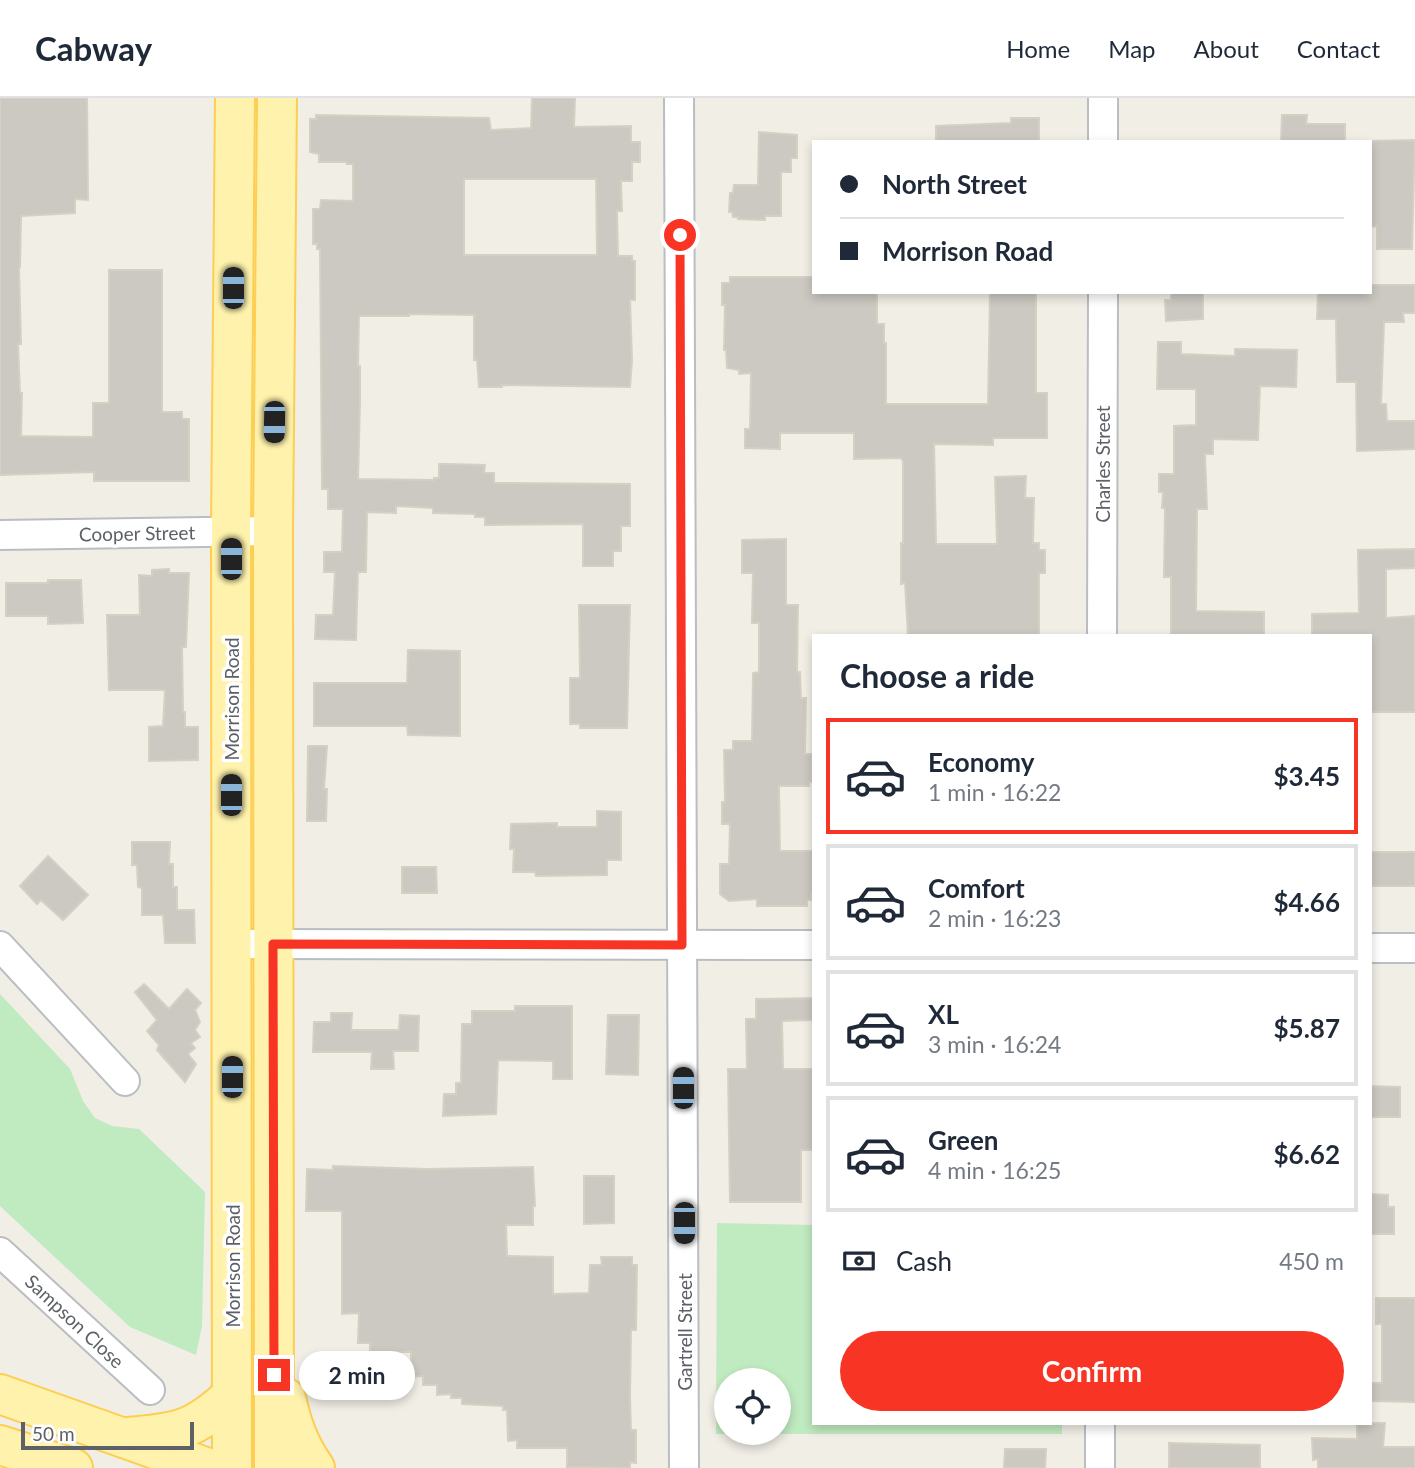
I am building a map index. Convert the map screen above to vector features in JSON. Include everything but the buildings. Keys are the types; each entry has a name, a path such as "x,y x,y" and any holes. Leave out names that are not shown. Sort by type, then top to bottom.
{"main road":[{"name":"Morrison Road","path":"232,1468 230,531 235,98"},
{"path":"274,1468 273,944 277,98"},
{"path":"274,1352 282,1376 292,1426 314,1468"},
{"path":"0,1394 208,1468"},
{"path":"122,1437 183,1429 209,1417 232,1395"},
{"path":"0,1445 73,1468"}],"street":[{"name":"Gartrell Street","path":"679,98 684,1468"},
{"path":"1102,140 1103,98"},
{"name":"Charles Street","path":"1102,294 1102,634"},
{"name":"Cooper Street","path":"0,535 274,531"},
{"path":"231,944 812,945"},
{"path":"0,946 125,1081"},
{"path":"1372,948 1415,948"},
{"name":"Sampson Close","path":"0,1252 150,1391"},
{"path":"1100,1425 1100,1468"}],"green space":[{"path":"0,994 70,1069 83,1101 95,1118 112,1126 139,1129 205,1192 202,1326 196,1355 130,1327 0,1206"},
{"path":"717,1223 812,1225 812,1425 1062,1425 1062,1434 791,1434 791,1368 716,1368"}],"route":[{"path":"274,1375 273,944 682,945 680,235"}]}
